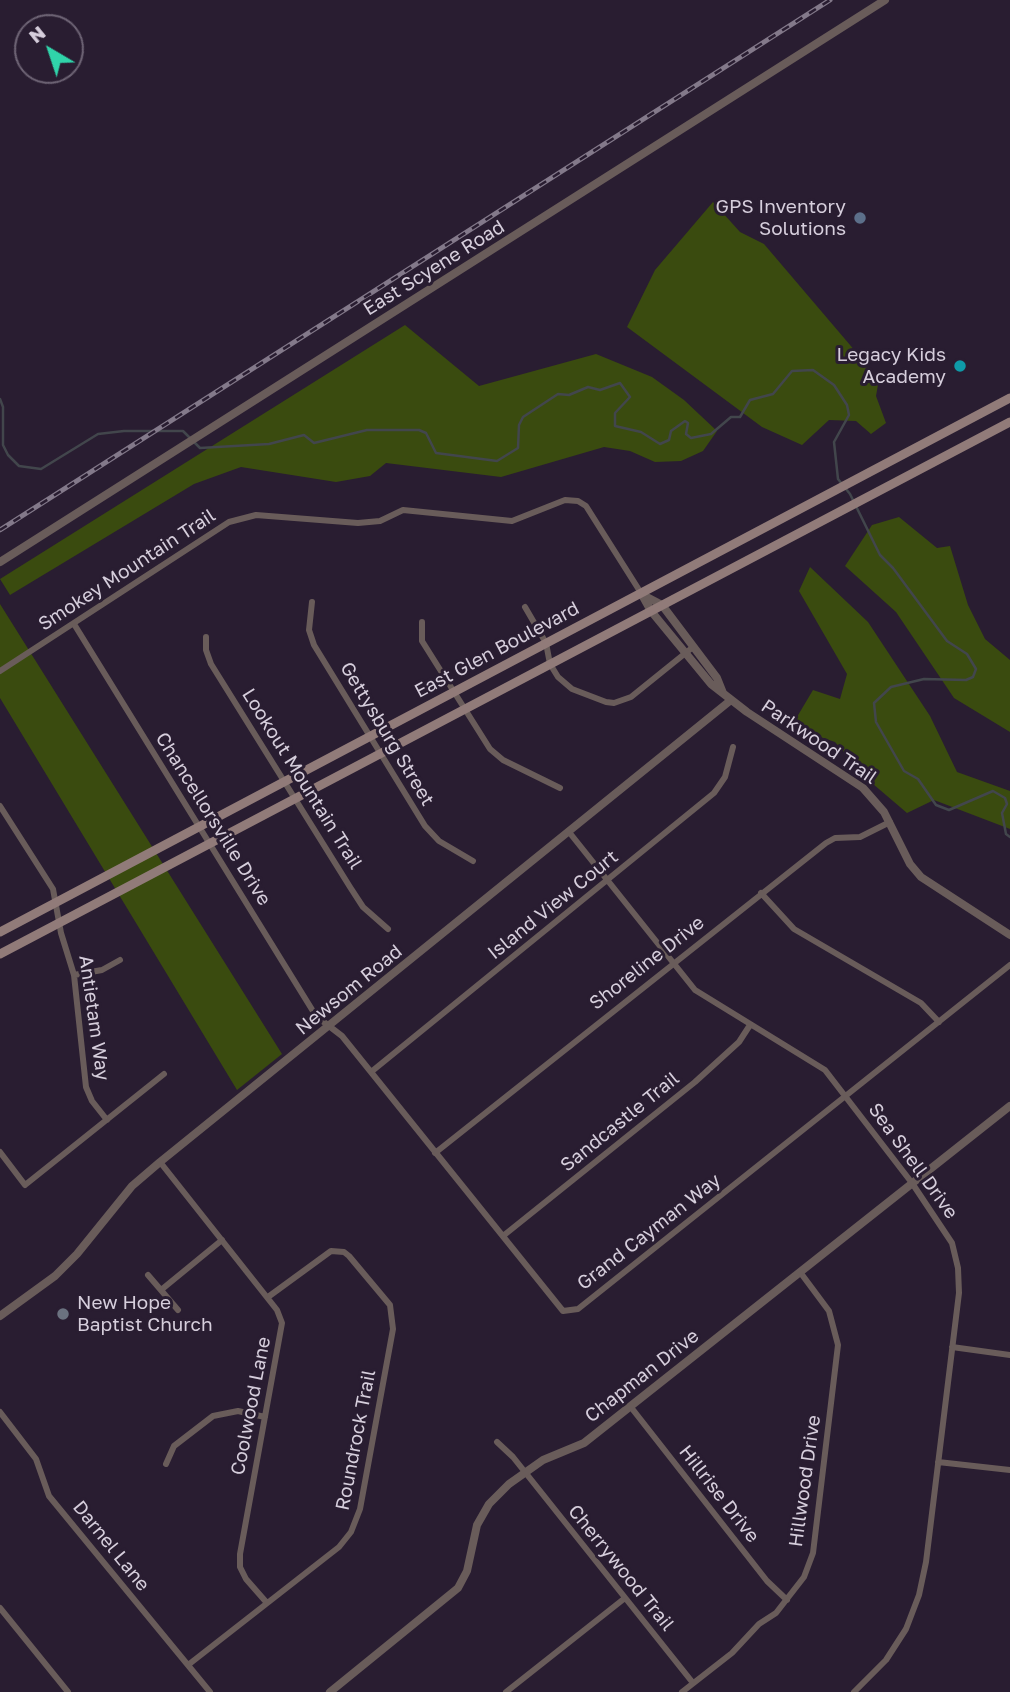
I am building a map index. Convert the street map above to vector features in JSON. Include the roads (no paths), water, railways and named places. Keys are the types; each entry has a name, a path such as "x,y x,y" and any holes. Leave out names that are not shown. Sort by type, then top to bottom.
{"main road":[{"name":"East Glen Boulevard","path":"0,932 1010,398"},
{"name":"East Glen Boulevard","path":"0,954 1010,422"}],"street":[{"name":"East Scyene Road","path":"0,562 885,0"},
{"name":"Smokey Mountain Trail","path":"0,671 229,522 256,515 358,523 380,521 403,510 512,521 565,500 578,501 586,506 641,593"},
{"name":"Parkwood Trail","path":"641,593 662,605 717,678 723,693"},
{"name":"Parkwood Trail","path":"641,593 651,611 711,684 732,701 863,788 890,822 910,864 921,877 1010,934"},
{"name":"Gettysburg Street","path":"312,602 309,630 314,645 381,754 432,835 473,861"},
{"path":"525,607 546,643 550,664 567,687 614,703 631,697 693,647"},
{"path":"422,622 422,641 496,755 560,788"},
{"name":"Chancellorsville Drive","path":"74,624 306,1001 328,1027"},
{"name":"Lookout Mountain Trail","path":"206,637 205,650 211,664 363,907 388,929"},
{"name":"Newsom Road","path":"0,1316 55,1276 132,1186 160,1162 732,701"},
{"name":"Island View Court","path":"371,1072 714,793 725,777 733,747"},
{"name":"Antietam Way","path":"0,806 53,888 74,975 86,1087 92,1101 107,1120"},
{"name":"Shoreline Drive","path":"435,1153 672,962 831,840 860,837 890,822"},
{"name":"Sea Shell Drive","path":"569,832 702,996 816,1063 846,1096 912,1183 943,1227 955,1256 959,1293 919,1595 906,1629 886,1660 854,1692"},
{"path":"761,893 794,929 921,1003 939,1022"},
{"path":"74,975 95,972 120,960"},
{"name":"Grand Cayman Way","path":"328,1027 342,1036 559,1308 573,1312 1010,965"},
{"name":"Sandcastle Trail","path":"502,1236 695,1082 739,1042 750,1025"},
{"path":"0,1152 25,1185 164,1074"},
{"name":"Chapman Drive","path":"330,1692 458,1588 467,1571 477,1525 489,1504 543,1460 584,1443 1010,1106"},
{"name":"Coolwood Lane","path":"160,1162 268,1297 282,1323 240,1555 240,1567 246,1579 267,1603"},
{"path":"161,1290 222,1240"},
{"name":"Roundrock Trail","path":"188,1665 339,1547 357,1521 393,1318 390,1305 344,1252 325,1253 268,1297"},
{"name":"Hillwood Drive","path":"682,1692 732,1653 787,1600 804,1577 813,1553 838,1345 829,1311 800,1272"},
{"path":"148,1275 178,1310"},
{"path":"952,1347 1010,1355"},
{"name":"Hillrise Drive","path":"630,1406 767,1581 787,1600"},
{"path":"166,1464 174,1446 213,1416 238,1411 265,1417"},
{"name":"Darnel Lane","path":"0,1412 36,1459 50,1496 210,1692"},
{"name":"Cherrywood Trail","path":"497,1441 693,1683"},
{"path":"938,1462 1010,1471"},
{"path":"506,1692 625,1598"},
{"path":"0,1608 68,1692"},
{"path":"862,1685 868,1692"}],"waterway":[{"path":"0,399 3,407 3,445 8,455 19,466 41,469 98,434 124,431 183,431 200,448 269,444 304,435 314,443 367,430 419,430 426,433 436,453 497,461 518,448 519,425 523,417 558,394 569,395 588,387 600,390 620,383 630,397 615,413 615,426 641,432 660,444 669,440 671,431 685,421 688,423 686,434 691,438 711,434 731,417 740,417 750,400 773,394 792,371 813,370 834,385 847,405 849,415 834,442 838,479 850,494 880,555 893,568 947,641 967,654 976,669 973,677 966,680 924,679 891,687 874,703 876,722 904,771 918,779 936,805 949,810 993,791 1005,798 1007,804 1002,813 1006,834 1010,837"}],"railway":[{"path":"0,530 830,0"}],"place":[{"name":"GPS Inventory Solutions","path":"860,218"},
{"name":"Legacy Kids Academy","path":"960,366"},
{"name":"New Hope Baptist Church","path":"63,1314"}]}
